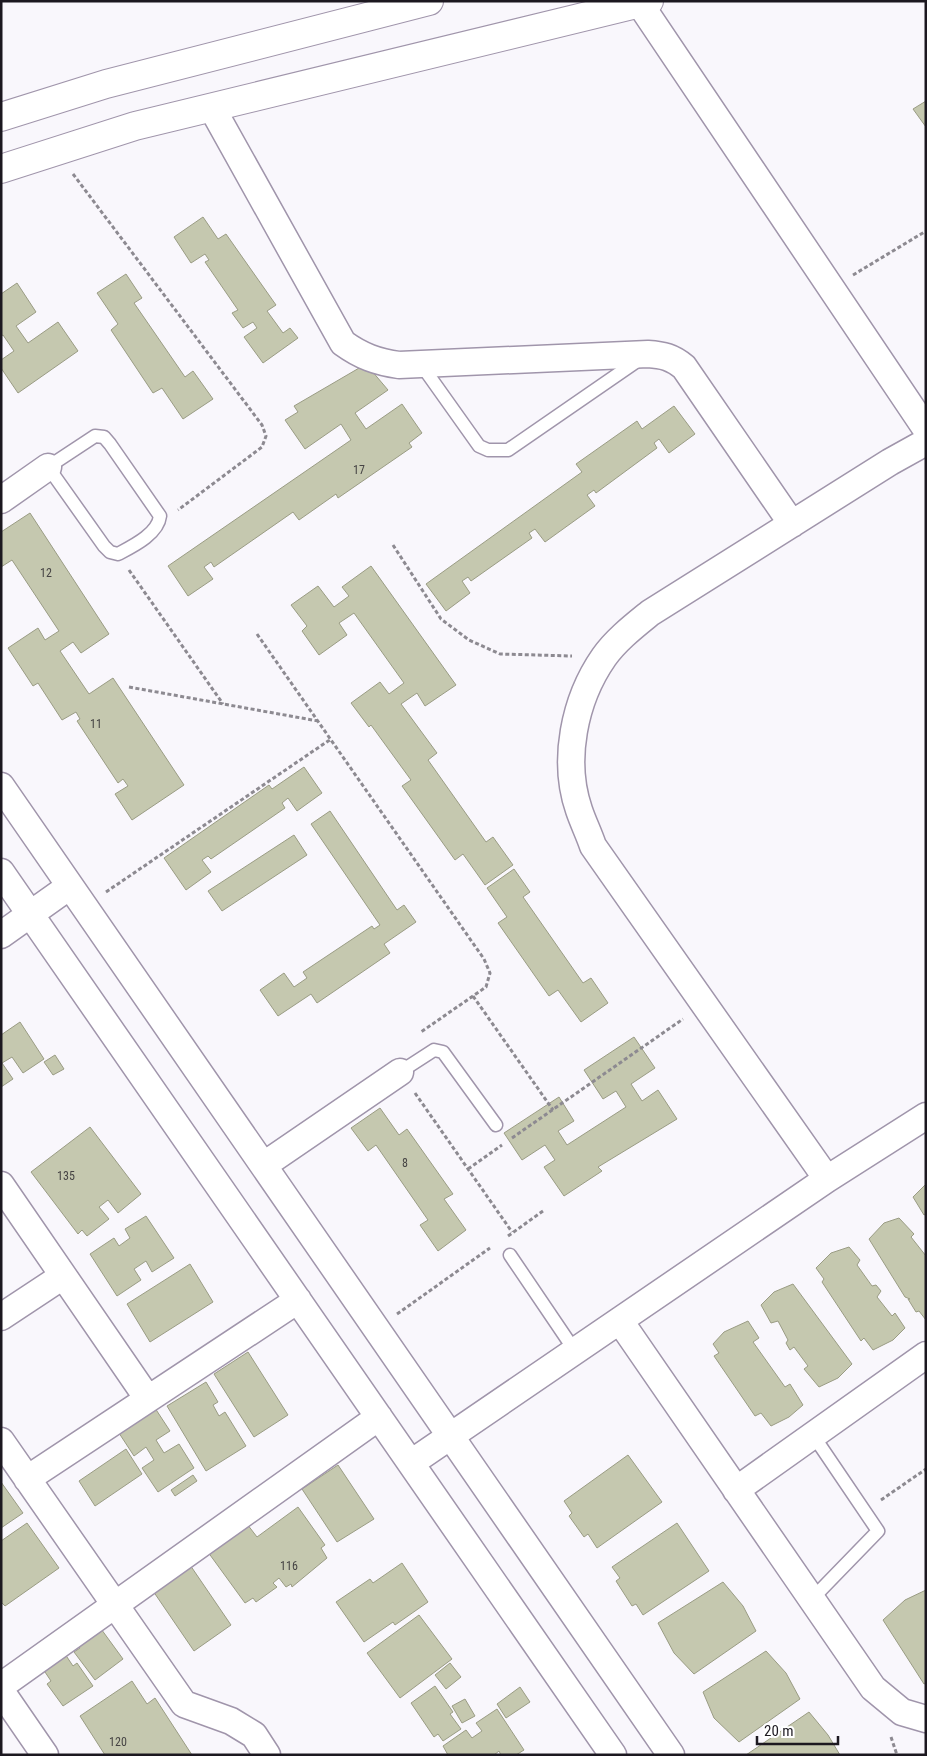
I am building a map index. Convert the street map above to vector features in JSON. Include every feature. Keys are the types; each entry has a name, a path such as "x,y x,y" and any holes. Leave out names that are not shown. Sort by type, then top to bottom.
{"street":[{"path":"1,117 106,84 381,8 428,1"},
{"path":"1,169 134,126 644,2 831,288 926,429"},
{"path":"212,108 343,343 360,355 379,362 399,365 648,354 661,354 674,358 684,367 792,524"},
{"path":"827,1179 593,846 578,809 571,770 574,730 585,692 604,658 625,633 650,613 890,462 926,442"},
{"path":"1,500 48,467"},
{"path":"1,786 671,1755"},
{"path":"1,872 613,1755"},
{"path":"1,935 30,914 77,896"},
{"path":"264,1165 400,1072"},
{"path":"411,1463 827,1179 926,1116"},
{"path":"1,1186 148,1399"},
{"path":"1,1317 63,1276"},
{"path":"27,1479 298,1300"},
{"path":"620,1321 873,1688 902,1712 926,1719"},
{"path":"736,1490 926,1355"},
{"path":"1,1686 379,1416"},
{"path":"1,1441 184,1704 231,1720 254,1735 267,1755"},
{"path":"1,1691 45,1755"}],"lane":[{"path":"420,363 479,446 498,451 508,450 648,354"},
{"path":"94,436 104,437 160,516 159,524 154,531 118,554 110,552 48,467 86,440 94,436"},
{"path":"400,1072 434,1050 443,1052 496,1126"},
{"path":"510,1255 575,1351"},
{"path":"812,1599 878,1531 813,1435"}],"path":[{"path":"55,150 262,425 266,436 262,447 159,524"},
{"path":"831,288 926,231"},
{"path":"393,545 441,619 469,640 500,654 604,658"},
{"path":"118,554 224,704"},
{"path":"256,634 484,959 490,973 486,987 416,1036"},
{"path":"129,687 318,722"},
{"path":"77,896 331,739"},
{"path":"473,996 553,1110"},
{"path":"468,1169 705,1004"},
{"path":"400,1072 512,1232"},
{"path":"501,1241 543,1211"},
{"path":"377,1328 493,1246"},
{"path":"864,1512 926,1469"}],"building":[{"path":"926,101 926,127 913,109"},
{"path":"203,217 218,239 226,234 276,305 267,311 283,333 290,328 298,338 263,363 244,337 257,328 253,322 243,328 232,313 238,310 205,262 209,260 205,254 191,263 174,237"},
{"path":"126,274 142,298 134,303 185,377 193,371 213,399 183,419 162,388 153,393 111,330 118,324 97,293"},
{"path":"17,283 36,312 16,326 28,343 58,322 78,351 18,393 1,368 1,360 14,351 3,335 1,336 1,294"},
{"path":"366,364 388,390 355,413 366,429 402,404 422,433 409,443 412,447 338,498 336,494 299,520 293,512 214,567 211,562 204,567 213,579 188,596 168,566 351,440 341,424 305,449 285,420 298,412 294,406"},
{"path":"674,406 695,434 669,453 659,439 654,443 657,448 596,493 594,490 587,495 595,506 545,542 535,529 529,533 532,538 471,581 468,577 462,581 470,593 446,611 426,584 582,472 576,464 637,421 642,429"},
{"path":"30,513 109,634 81,653 73,642 60,651 89,694 113,678 184,785 132,820 115,794 128,786 123,779 118,783 77,721 80,719 76,712 62,720 38,683 33,686 8,648 38,628 45,640 59,631 12,560 1,567 1,532"},
{"path":"371,566 456,685 425,706 417,693 401,704 437,753 428,760 486,842 493,837 513,865 485,885 463,854 455,860 402,786 411,780 371,725 369,727 351,703 380,682 389,694 404,683 354,613 339,623 347,635 319,655 302,631 307,626 291,605 318,586 334,607 349,596 342,587"},
{"path":"304,767 322,793 297,811 288,798 282,803 285,808 211,859 208,856 202,860 211,872 186,890 164,858 269,785 272,789"},
{"path":"330,811 397,910 404,905 416,922 384,944 390,953 317,1003 311,994 278,1016 260,990 284,973 294,987 307,978 303,972 372,926 374,929 380,925 311,824"},
{"path":"294,835 307,855 222,911 208,891"},
{"path":"514,869 530,892 523,897 583,983 591,978 608,1003 581,1022 558,990 549,996 498,923 507,917 487,888"},
{"path":"20,1022 44,1059 23,1073 12,1057 2,1063 13,1079 1,1087 1,1035"},
{"path":"634,1037 655,1068 631,1084 642,1101 658,1090 677,1119 598,1167 602,1171 564,1196 544,1167 555,1160 545,1145 522,1160 504,1133 559,1097 574,1121 558,1131 567,1145 626,1107 616,1091 603,1099 584,1070"},
{"path":"55,1055 64,1069 53,1075 44,1062"},
{"path":"380,1108 399,1135 407,1129 453,1194 444,1199 466,1230 438,1251 420,1225 428,1220 376,1145 368,1151 351,1128"},
{"path":"90,1127 141,1194 118,1213 108,1200 99,1207 109,1219 87,1236 82,1230 78,1234 31,1172"},
{"path":"926,1184 926,1214 924,1215 913,1197"},
{"path":"146,1216 174,1258 152,1272 146,1261 134,1269 141,1280 117,1296 90,1254 114,1238 119,1246 130,1238 125,1229"},
{"path":"899,1218 914,1234 911,1237 926,1256 926,1320 919,1311 916,1312 908,1299 910,1299 905,1297 869,1239 884,1223"},
{"path":"849,1247 860,1260 857,1265 872,1286 876,1285 881,1291 877,1297 892,1316 895,1313 905,1328 893,1340 873,1350 864,1338 861,1341 822,1282 824,1279 816,1268 831,1253"},
{"path":"190,1264 213,1302 150,1342 127,1304"},
{"path":"793,1284 852,1364 838,1378 819,1387 804,1369 808,1366 794,1347 790,1350 786,1343 788,1340 778,1321 771,1323 761,1305 774,1292"},
{"path":"748,1321 759,1338 753,1342 785,1387 790,1384 803,1405 789,1417 771,1426 761,1413 755,1416 714,1356 719,1353 713,1344 724,1332"},
{"path":"248,1352 288,1415 254,1437 214,1374"},
{"path":"206,1382 218,1402 213,1405 219,1416 225,1412 246,1446 206,1471 167,1406"},
{"path":"153,1405 170,1431 156,1440 164,1453 179,1444 194,1468 158,1492 142,1468 154,1460 146,1447 134,1456 117,1430"},
{"path":"126,1449 142,1474 95,1506 79,1481"},
{"path":"628,1455 662,1502 597,1548 588,1534 584,1537 569,1516 572,1513 564,1501"},
{"path":"338,1465 374,1519 337,1542 302,1489"},
{"path":"193,1475 197,1481 175,1496 171,1490"},
{"path":"1,1482 23,1513 1,1528"},
{"path":"298,1507 325,1545 321,1548 327,1558 292,1587 291,1584 286,1587 279,1578 273,1583 277,1587 256,1602 253,1598 245,1603 205,1548 244,1520 257,1537"},
{"path":"27,1523 59,1568 5,1606 1,1602 1,1541"},
{"path":"677,1523 709,1571 643,1615 636,1604 632,1606 616,1581 620,1578 612,1567"},
{"path":"188,1562 231,1625 194,1651 151,1588"},
{"path":"402,1563 428,1602 395,1625 393,1622 364,1642 336,1602 370,1579 373,1583"},
{"path":"723,1582 743,1606 756,1631 694,1674 674,1653 658,1623"},
{"path":"926,1590 926,1683 924,1684 883,1620 905,1600"},
{"path":"419,1615 452,1659 400,1698 367,1653"},
{"path":"96,1622 123,1659 95,1680 74,1652 80,1648 73,1639"},
{"path":"766,1651 786,1673 800,1699 739,1742 714,1718 703,1692"},
{"path":"65,1654 73,1666 77,1663 93,1686 63,1706 47,1684 51,1681 43,1669"},
{"path":"450,1663 461,1677 446,1689 435,1675"},
{"path":"132,1681 147,1704 155,1698 192,1755 105,1755 80,1716"},
{"path":"435,1686 453,1712 450,1714 461,1729 443,1741 438,1734 434,1737 411,1703"},
{"path":"520,1687 530,1702 506,1718 497,1704"},
{"path":"465,1699 475,1716 462,1723 452,1706"},
{"path":"497,1709 524,1750 516,1755 501,1755 499,1751 494,1755 448,1755 443,1746 466,1730 472,1738 482,1731 476,1723"},
{"path":"809,1712 828,1735 840,1755 746,1755"}]}
